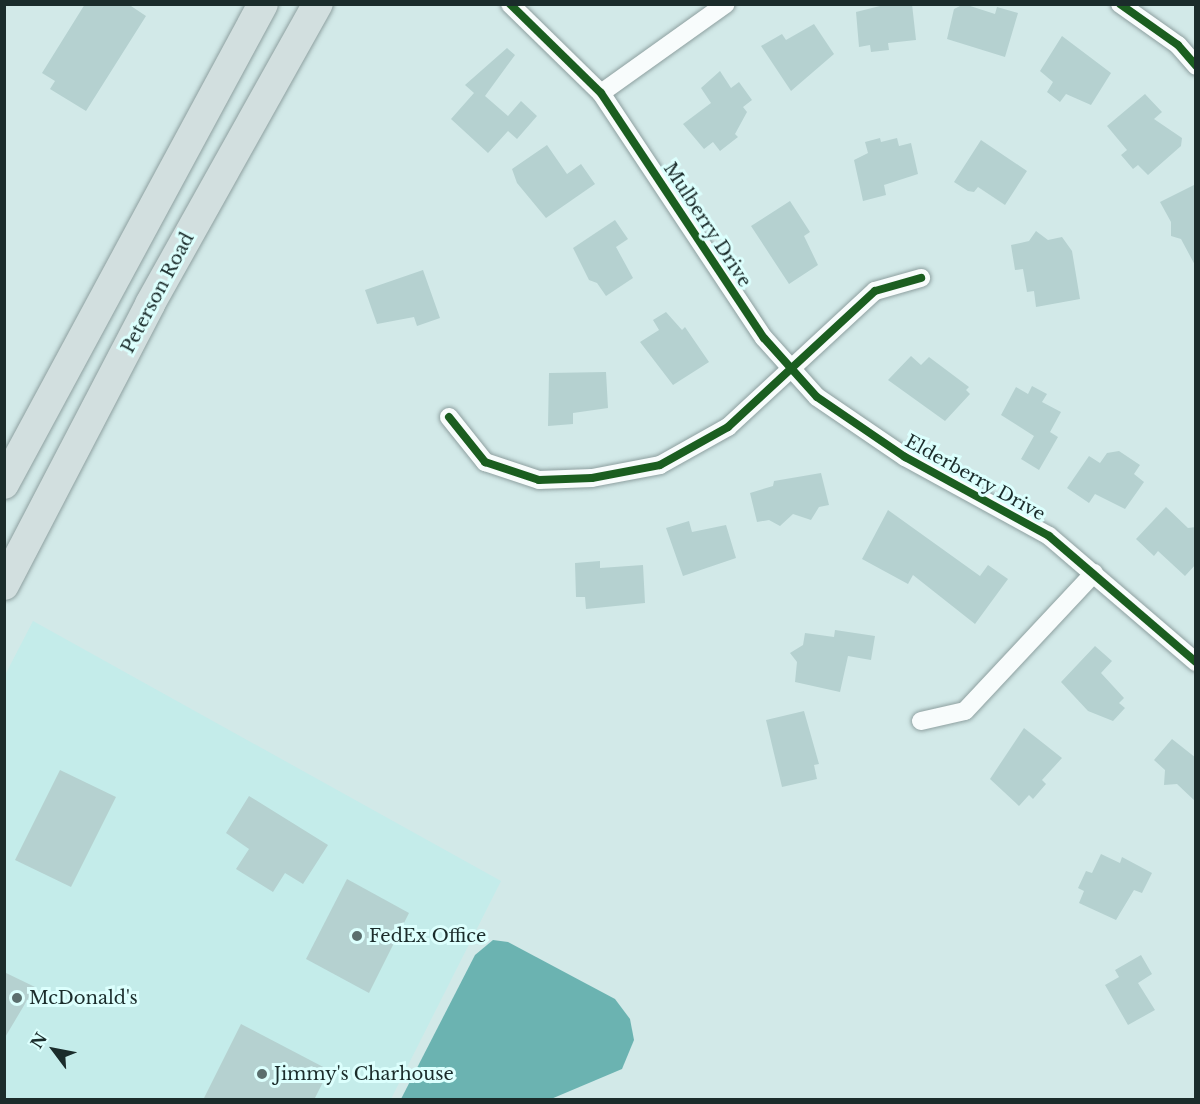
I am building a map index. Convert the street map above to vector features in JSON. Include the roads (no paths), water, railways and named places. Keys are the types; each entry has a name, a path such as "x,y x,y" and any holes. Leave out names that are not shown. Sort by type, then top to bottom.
{"main road":[{"path":"4,484 263,4"},
{"name":"Peterson Road","path":"4,585 150,304 318,4"}],"street":[{"path":"510,4 601,93 726,4"},
{"path":"1120,4 1178,45 1196,66"},
{"name":"Mulberry Drive","path":"601,93 764,339 792,370"},
{"path":"449,417 485,462 501,471 539,480 592,478 660,465 693,450 728,427 792,370 874,291 921,278"},
{"name":"Elderberry Drive","path":"792,370 818,397 854,425 1041,531 1094,573 1196,662"},
{"path":"921,721 965,711 1094,573"}],"water":[{"path":"493,940 508,942 615,999 630,1019 634,1040 622,1069 551,1099 401,1099 475,955"}],"place":[{"name":"FedEx Office","path":"357,936"},
{"name":"McDonald's","path":"17,998"},
{"name":"Jimmy's Charhouse","path":"262,1074"}]}
